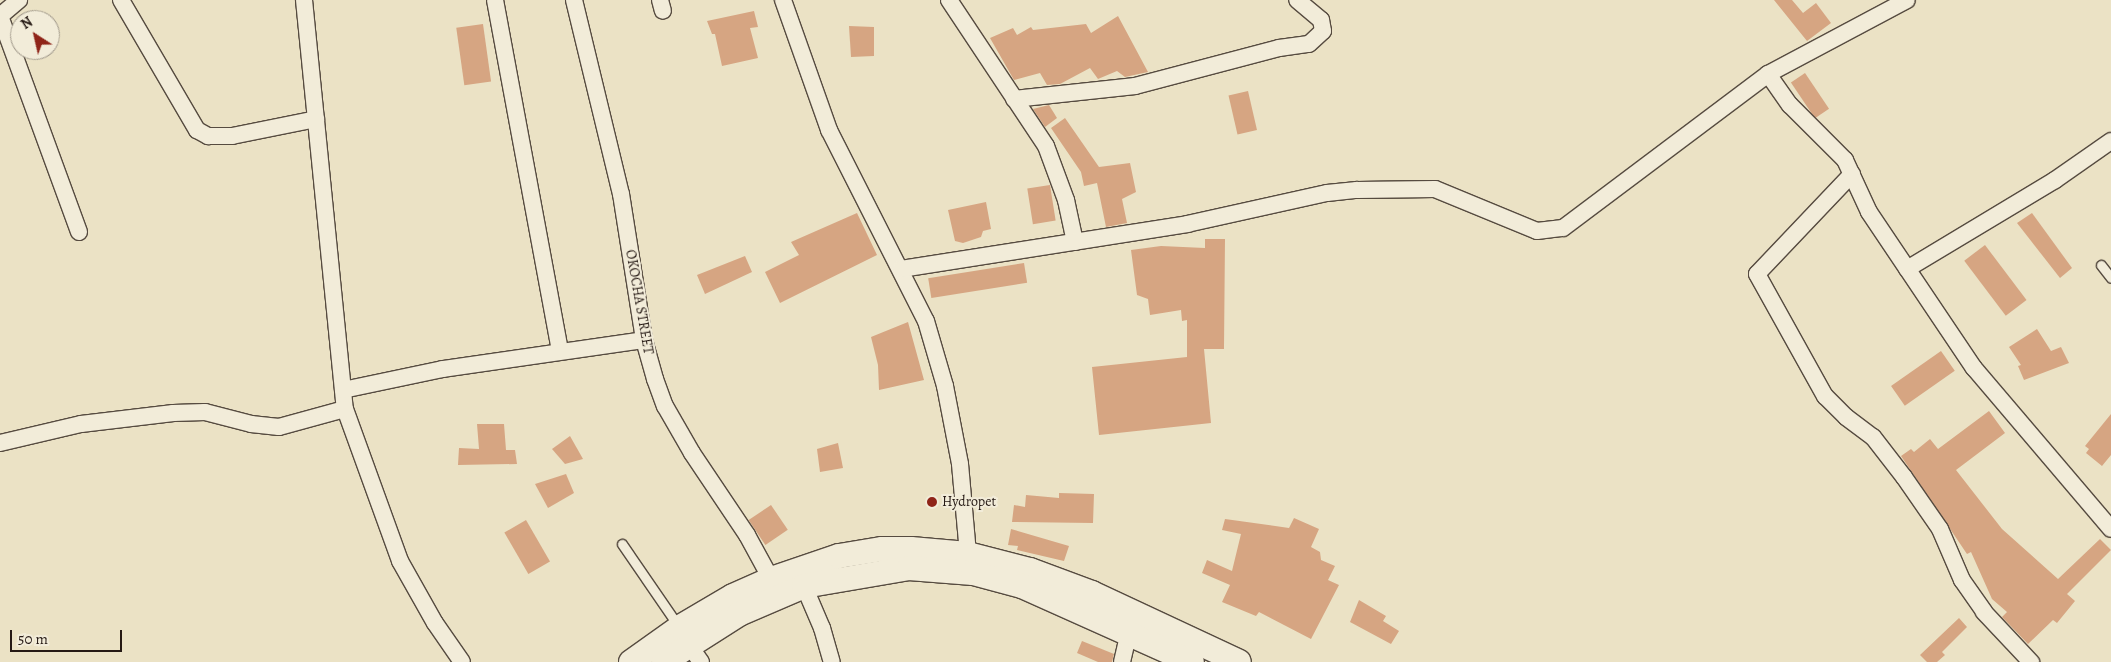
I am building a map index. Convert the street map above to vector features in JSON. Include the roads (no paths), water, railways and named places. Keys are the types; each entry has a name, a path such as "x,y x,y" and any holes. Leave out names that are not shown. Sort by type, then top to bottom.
{"main road":[{"path":"631,662 690,644 771,578 805,565 882,549 968,554 1030,570 1092,593 1239,662"},
{"path":"664,662 739,614 804,586 886,570 972,573 1022,586 1129,632 1192,662"}],"street":[{"path":"121,0 197,130 208,136 232,136 316,119"},
{"path":"304,0 345,410 400,561 435,623 462,662"},
{"path":"495,0 560,351"},
{"name":"OKOCHA STREET","path":"574,0 621,194 644,340 665,406 771,578"},
{"path":"783,0 829,130 852,180 901,269 926,322 944,386 960,464 968,554"},
{"path":"949,0 1046,146 1055,165 1075,242"},
{"path":"1014,99 1135,86 1279,48 1309,44 1323,30 1321,20 1296,0"},
{"path":"901,269 1187,224 1327,193 1357,190 1435,189 1537,231 1563,228 1768,74 1907,0"},
{"path":"7,8 79,232"},
{"path":"1768,74 1790,105 1846,160 1869,212 1974,368 2111,529"},
{"path":"1907,269 2055,180 2111,141"},
{"path":"1852,174 1757,274 1825,396 1846,417 1873,437 1904,477 1940,529 1962,580 1984,612 2031,662"},
{"path":"343,390 443,369 644,340"},
{"path":"0,444 81,424 173,413 205,412 241,422 279,427 345,410"},
{"path":"804,586 822,628 832,662"},
{"path":"1122,662 1129,632"}],"lane":[{"path":"2101,265 2111,278"},
{"path":"622,544 690,644"}],"place":[{"name":"Hydropet","path":"932,502"}]}
